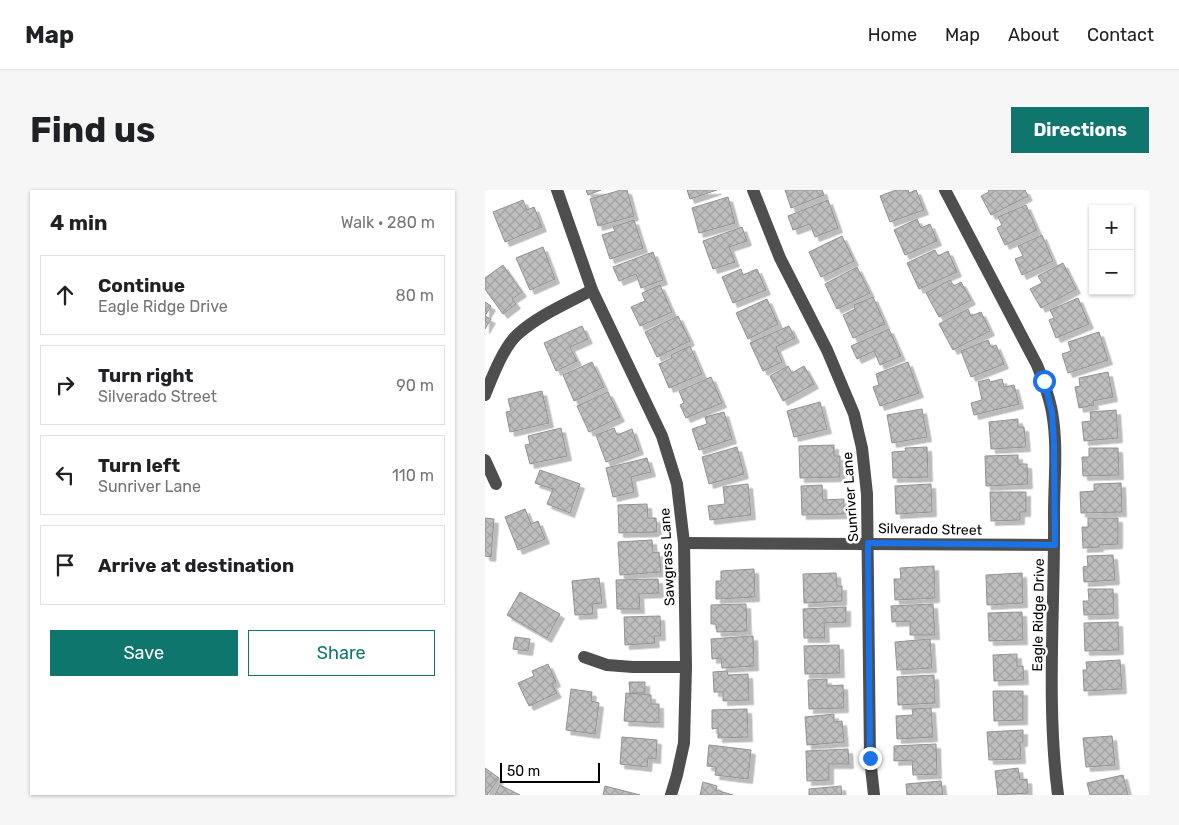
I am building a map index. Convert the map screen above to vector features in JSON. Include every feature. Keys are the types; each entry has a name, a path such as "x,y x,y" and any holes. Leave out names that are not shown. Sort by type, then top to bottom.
{"street":[{"name":"Sawgrass Lane","path":"557,190 592,290 662,436 677,484 685,543 686,667 684,743 671,795"},
{"name":"Sunriver Lane","path":"753,190 780,258 827,350 854,414 862,448 867,494 870,758 874,795"},
{"name":"Eagle Ridge Drive","path":"945,190 1037,364 1044,381 1052,412 1055,545 1052,713 1054,763 1058,795"},
{"path":"485,395 497,365 517,334 544,316 592,290"},
{"path":"485,460 496,484"},
{"name":"Silverado Street","path":"685,543 1055,545"},
{"path":"585,657 607,665 686,667"}],"building":[{"path":"586,190 601,190 588,195"},
{"path":"627,190 634,216 598,226 590,199"},
{"path":"687,190 717,190 690,199"},
{"path":"785,190 822,190 824,195 791,208"},
{"path":"896,190 908,190 909,193 916,190 924,210 890,222 880,196"},
{"path":"988,190 1025,190 1028,196 991,215 981,196 989,192"},
{"path":"728,197 735,223 699,233 692,208"},
{"path":"523,200 527,210 534,207 542,227 505,242 493,212"},
{"path":"828,200 838,228 815,237 810,224 793,230 788,216"},
{"path":"1026,205 1037,230 1005,245 997,228 1002,225 998,217"},
{"path":"917,219 921,228 930,224 937,241 905,255 894,230"},
{"path":"634,220 643,248 610,259 602,235 615,231 613,227"},
{"path":"742,227 747,241 729,247 735,262 713,269 703,241"},
{"path":"1042,235 1053,261 1022,275 1015,259 1023,256 1018,246"},
{"path":"842,236 854,261 821,277 809,252"},
{"path":"543,247 555,279 530,290 516,258"},
{"path":"935,250 938,256 948,251 957,272 919,289 907,263"},
{"path":"653,252 663,280 641,288 636,274 619,281 613,267"},
{"path":"1063,263 1076,289 1041,308 1030,289 1042,283 1038,276"},
{"path":"503,265 522,292 512,299 516,304 503,314 485,289 485,278"},
{"path":"857,267 870,293 837,309 825,284"},
{"path":"741,269 743,275 757,269 766,290 733,303 722,277"},
{"path":"950,280 954,286 961,282 971,300 939,317 926,293"},
{"path":"660,285 672,312 640,326 631,307 645,301 642,293"},
{"path":"873,297 885,324 853,338 843,315 855,309 854,305"},
{"path":"1078,298 1089,324 1056,338 1049,320 1054,318 1050,310"},
{"path":"767,299 778,324 748,339 736,313"},
{"path":"485,302 491,306 485,316"},
{"path":"968,309 971,316 981,312 990,331 953,350 939,324"},
{"path":"485,316 491,319 485,329"},
{"path":"678,316 690,341 657,357 645,332"},
{"path":"582,326 588,339 570,347 577,361 556,371 544,343"},
{"path":"789,326 795,338 776,347 782,362 763,371 750,343"},
{"path":"889,329 901,356 880,365 874,351 857,359 851,346"},
{"path":"1099,332 1108,360 1068,373 1062,354 1071,351 1068,342"},
{"path":"988,340 991,347 996,345 1004,364 971,377 961,351"},
{"path":"690,346 702,374 669,388 659,364 672,358 671,355"},
{"path":"592,362 604,387 574,401 563,375"},
{"path":"908,362 919,393 880,406 873,387 879,385 876,374"},
{"path":"788,366 792,373 804,366 814,384 783,401 770,376"},
{"path":"1108,372 1113,397 1093,401 1094,405 1079,408 1075,387 1080,386 1079,378"},
{"path":"711,377 722,403 686,418 680,405 684,403 679,391"},
{"path":"989,379 990,382 1002,379 1004,387 1014,385 1019,404 974,415 971,403 982,400 978,382"},
{"path":"542,391 549,423 510,432 506,412 511,411 508,399"},
{"path":"608,392 620,417 589,432 577,406"},
{"path":"820,402 827,429 794,437 787,411"},
{"path":"922,409 927,437 892,443 887,415"},
{"path":"1116,410 1118,438 1084,441 1082,422 1091,421 1090,412"},
{"path":"724,412 732,439 699,450 692,429 707,424 705,417"},
{"path":"1018,419 1018,427 1024,427 1026,447 991,449 989,422"},
{"path":"561,428 567,456 530,464 525,445 530,444 528,436"},
{"path":"614,428 617,435 632,429 639,450 606,462 596,435"},
{"path":"834,445 834,456 840,456 840,477 800,478 799,446"},
{"path":"737,447 744,474 709,484 702,457"},
{"path":"927,447 928,477 893,478 892,452 906,451 905,448"},
{"path":"1089,448 1118,448 1119,475 1083,476 1082,457 1089,457"},
{"path":"1018,455 1018,464 1027,464 1028,484 986,486 985,456"},
{"path":"647,458 651,472 631,477 634,492 613,497 606,468"},
{"path":"540,470 580,484 570,513 547,504 553,489 535,483"},
{"path":"1121,483 1122,512 1081,513 1080,492 1094,491 1094,484"},
{"path":"748,484 751,515 710,520 708,506 725,504 723,487"},
{"path":"931,484 932,512 896,514 895,486"},
{"path":"822,485 823,500 844,499 844,514 802,515 801,486"},
{"path":"990,492 1026,492 1026,512 1020,512 1020,520 991,521"},
{"path":"647,504 648,518 656,518 657,532 619,533 618,505"},
{"path":"525,509 531,524 538,521 545,539 518,550 505,517"},
{"path":"485,518 494,519 491,557 485,556"},
{"path":"1088,518 1118,518 1118,544 1083,548 1082,527 1088,527"},
{"path":"652,540 653,553 659,552 661,572 620,575 618,542"},
{"path":"1113,555 1115,580 1084,582 1083,567 1088,566 1087,556"},
{"path":"934,566 935,598 895,600 894,579 901,579 900,568"},
{"path":"754,569 755,597 716,599 716,581 721,581 721,571"},
{"path":"836,573 837,586 842,586 842,601 804,603 803,574"},
{"path":"1022,573 1023,603 987,605 986,575"},
{"path":"599,578 602,603 592,604 593,614 575,615 572,581"},
{"path":"658,579 659,593 639,594 640,609 617,609 616,580"},
{"path":"1088,589 1113,589 1114,614 1084,615 1083,601 1089,601"},
{"path":"520,592 560,614 547,638 507,615"},
{"path":"746,604 747,631 717,632 716,624 711,624 711,605"},
{"path":"933,604 935,635 910,635 910,621 892,622 891,606"},
{"path":"846,607 846,622 824,623 825,638 804,638 803,609"},
{"path":"1022,612 1023,640 989,641 988,613"},
{"path":"660,616 661,636 654,636 655,643 625,645 624,617"},
{"path":"1118,622 1119,650 1085,651 1084,623"},
{"path":"753,636 754,666 722,668 721,658 712,659 711,639"},
{"path":"515,637 530,639 528,651 513,649"},
{"path":"930,639 932,668 897,670 895,642"},
{"path":"839,645 840,673 805,674 804,646"},
{"path":"1017,654 1017,666 1023,666 1024,680 994,681 993,655"},
{"path":"1120,660 1122,689 1084,691 1083,670 1087,670 1086,662"},
{"path":"548,664 556,682 552,684 557,693 529,706 518,683 534,676 532,671"},
{"path":"727,671 728,675 748,674 749,700 723,701 723,692 714,692 713,672"},
{"path":"934,675 935,703 898,705 897,677"},
{"path":"827,679 827,686 843,685 844,708 809,709 808,680"},
{"path":"629,682 645,682 645,693 630,693"},
{"path":"571,689 592,692 591,701 599,703 595,734 566,730"},
{"path":"993,691 1023,691 1023,720 994,721"},
{"path":"626,693 651,695 651,704 659,704 659,723 624,721"},
{"path":"931,708 933,737 897,739 896,716 913,715 912,709"},
{"path":"747,709 748,737 718,738 718,728 712,729 712,710"},
{"path":"834,714 834,722 842,721 844,742 807,745 805,717"},
{"path":"1023,730 1023,742 1020,742 1021,759 989,760 987,732"},
{"path":"1112,736 1115,765 1086,767 1083,738"},
{"path":"622,737 657,740 656,759 648,758 647,767 620,764"},
{"path":"936,744 937,774 913,775 912,760 894,761 894,746"},
{"path":"709,745 751,750 748,779 715,775 716,767 707,766"},
{"path":"848,749 849,764 829,764 829,780 807,781 806,751"},
{"path":"485,768 499,778 487,795 485,795"},
{"path":"1018,768 1020,780 1027,779 1028,793 998,795 995,771"},
{"path":"1123,775 1128,795 1090,795 1087,783"},
{"path":"941,781 943,795 907,795 906,784"},
{"path":"703,782 717,786 716,790 733,795 700,795"},
{"path":"500,785 520,795 495,795"},
{"path":"605,786 640,795 603,795"},
{"path":"841,786 842,795 809,795 809,789"}],"route":[{"path":"870,758 868,543 1055,545 1052,412 1044,381"}]}
